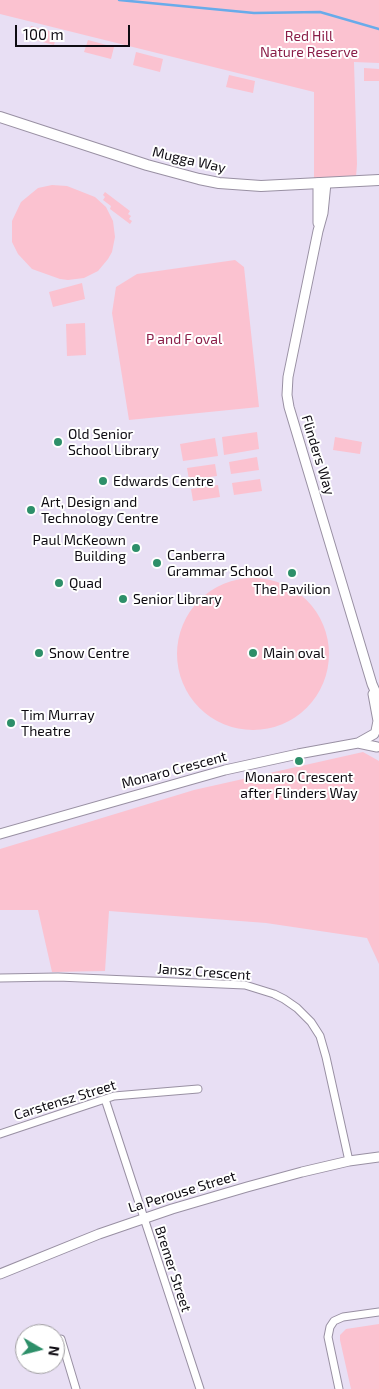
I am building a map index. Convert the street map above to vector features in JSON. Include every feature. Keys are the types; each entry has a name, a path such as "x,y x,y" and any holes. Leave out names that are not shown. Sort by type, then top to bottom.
{"main road":[{"name":"Mugga Way","path":"0,116 147,165 199,179 228,184 261,186 379,180"}],"street":[{"name":"Flinders Way","path":"322,183 318,230 288,377 287,401 372,684 377,711 376,731 373,741 378,748"},
{"name":"Flinders Way","path":"372,684 379,700"},
{"name":"Monaro Crescent","path":"0,834 225,770 358,743 376,731"},
{"name":"Monaro Crescent","path":"358,743 378,748"},
{"name":"Jansz Crescent","path":"0,978 58,977 245,985 284,999 298,1008 311,1022 320,1036 349,1161"},
{"name":"Carstensz Street","path":"0,1134 114,1096 198,1089"},
{"name":"Bremer Street","path":"105,1099 200,1389"},
{"name":"La Perouse Street","path":"0,1274 143,1218 247,1186 349,1161 379,1157"},
{"path":"339,1389 328,1337 330,1327 334,1321 343,1317 379,1312"},
{"path":"65,1353 76,1389"}],"green space":[{"name":"Red Hill Nature Reserve","path":"0,0 379,0 379,63 354,62 356,177 314,178 314,92 0,14"},
{"path":"31,26 57,33 54,45 27,38"},
{"path":"88,40 114,47 111,59 84,52"},
{"path":"136,52 163,59 160,72 133,65"},
{"path":"364,68 379,69 379,81 364,81"},
{"path":"229,75 255,81 253,93 226,87"},
{"path":"52,185 67,186 95,197 106,207 113,221 115,237 112,252 98,271 84,278 60,279 32,269 18,254 12,242 12,221 21,202 38,188"},
{"path":"105,192 130,211 128,214 131,216 129,219 132,221 130,224 110,209 111,206 103,200"},
{"name":"P and F oval","path":"235,260 244,267 259,407 129,420 112,313 116,287 137,274"},
{"path":"82,283 85,299 53,307 49,292"},
{"path":"85,323 86,355 67,356 66,324"},
{"path":"257,432 259,449 224,455 222,437"},
{"path":"335,437 362,442 360,454 333,450"},
{"path":"215,438 218,456 183,461 180,444"},
{"path":"257,457 259,470 231,474 229,462"},
{"path":"215,464 217,476 189,480 187,468"},
{"path":"260,479 262,491 234,495 232,483"},
{"path":"218,485 220,497 193,501 191,489"},
{"name":"Main oval","path":"253,578 282,584 295,591 306,601 316,612 323,625 329,654 323,683 316,696 306,707 295,717 282,724 253,730 224,724 211,717 200,707 190,696 183,683 177,654 183,625 190,612 200,601 211,591 224,584"},
{"path":"363,752 379,761 379,964 367,938 266,923 109,911 105,971 52,972 38,910 0,910 0,849 194,790"},
{"path":"379,1324 379,1389 351,1389 340,1335 346,1329"}],"waterway":[{"path":"119,0 254,13 320,12 379,29"}],"place":[{"name":"Old Senior School Library","path":"58,442"},
{"name":"Edwards Centre","path":"103,481"},
{"name":"Art, Design and Technology Centre","path":"31,510"},
{"name":"Paul McKeown Building","path":"136,548"},
{"name":"Canberra Grammar School","path":"157,563"},
{"name":"The Pavilion","path":"292,573"},
{"name":"Quad","path":"59,583"},
{"name":"Senior Library","path":"123,599"},
{"name":"Snow Centre","path":"39,653"},
{"name":"Main oval","path":"253,653"},
{"name":"Tim Murray Theatre","path":"11,723"},
{"name":"Monaro Crescent after Flinders Way","path":"299,761"}]}
